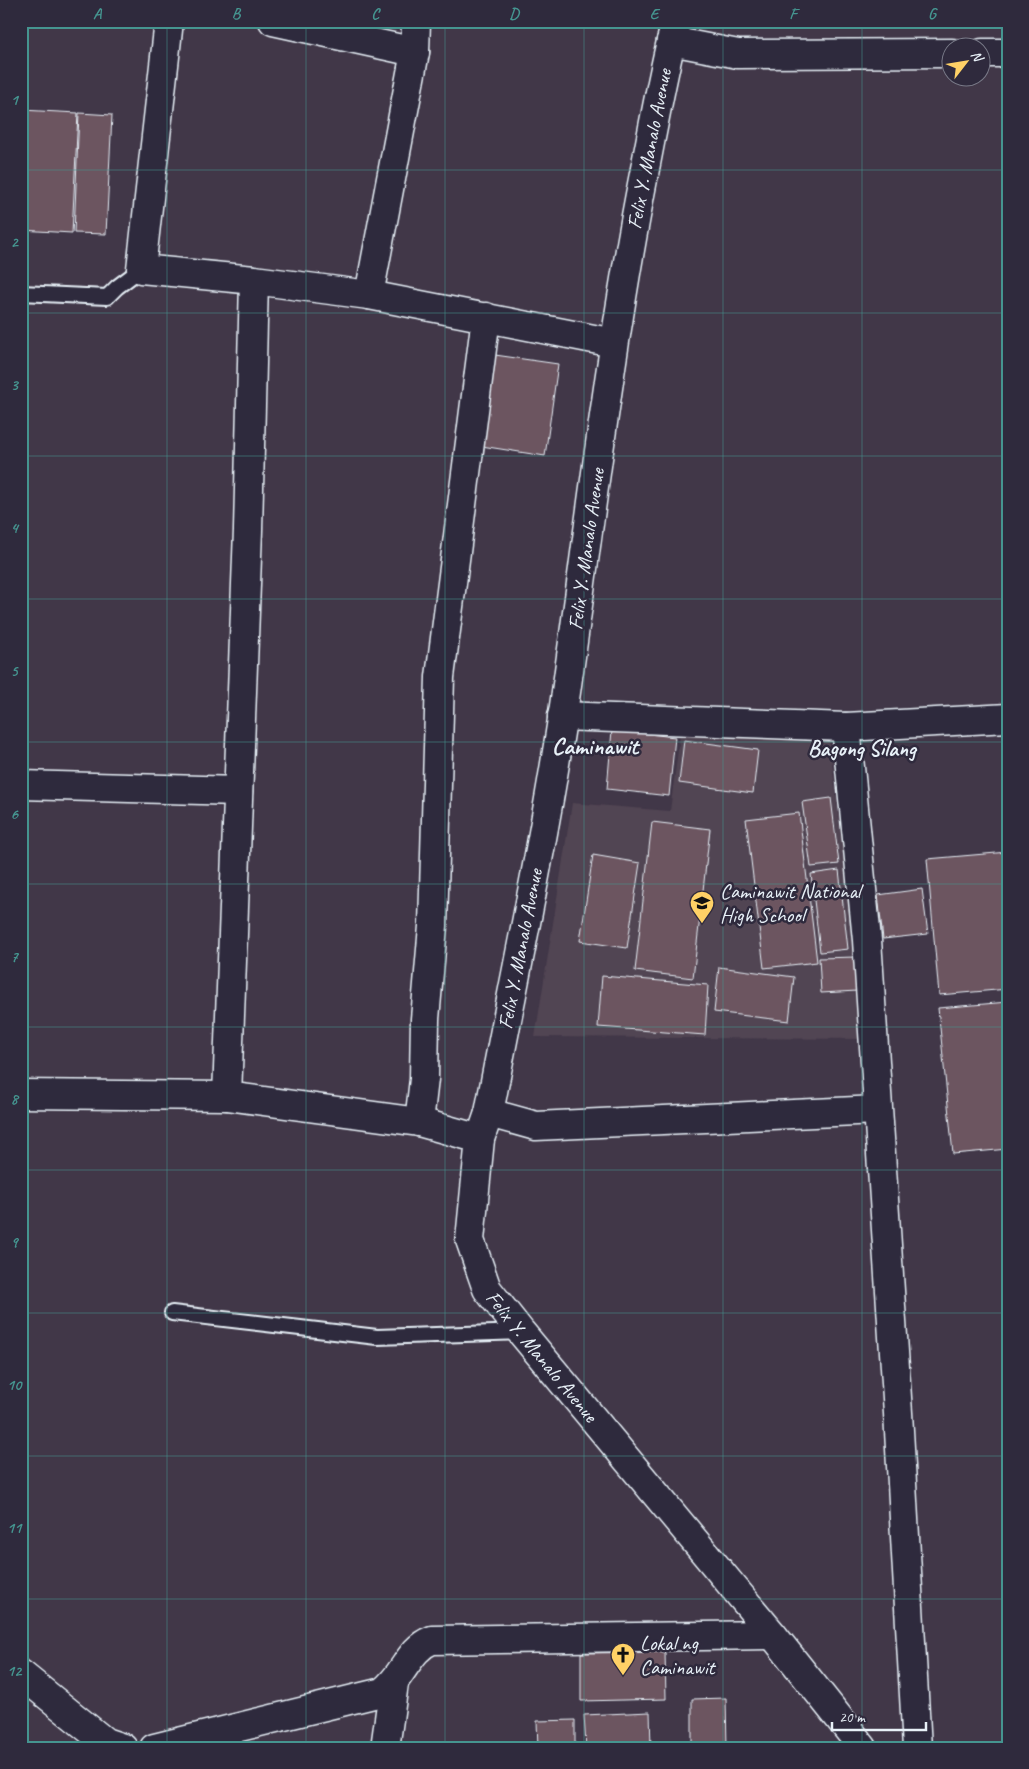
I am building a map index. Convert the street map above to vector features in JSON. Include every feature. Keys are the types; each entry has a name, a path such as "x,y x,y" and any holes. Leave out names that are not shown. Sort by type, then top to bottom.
{"street":[{"path":"168,21 141,270 254,280 370,295 614,343"},
{"path":"273,21 414,52"},
{"path":"370,295 414,52 416,21"},
{"path":"673,31 738,54 942,53"},
{"name":"Felix Y. Manalo Avenue","path":"673,31 631,236 614,343 562,716 544,828 489,1113 480,1138 470,1240 488,1288 521,1332 773,1635 863,1748"},
{"path":"992,53 1008,53"},
{"path":"227,1096 248,530 254,280"},
{"path":"419,1122 424,1079 425,1019 433,926 440,677 486,317"},
{"path":"562,716 846,727 1008,718"},
{"path":"846,727 867,940 898,1423 916,1748"},
{"path":"21,785 238,791"},
{"path":"21,1094 227,1096 419,1122 480,1138"},
{"path":"489,1113 536,1126 877,1110"},
{"path":"154,1748 382,1692 394,1684 418,1648 432,1640 773,1635"},
{"path":"21,1674 105,1742 123,1748"},
{"path":"385,1748 394,1684"}],"lane":[{"path":"21,293 107,297 117,287 141,270"},
{"path":"172,1313 378,1337 521,1332"}],"shaded area":[{"name":"Caminawit National High School","path":"680,736 829,737 866,1039 535,1037 572,803 670,811"}],"building":[{"path":"21,110 78,113 72,233 21,230"},
{"path":"79,113 112,115 106,234 74,233"},
{"path":"488,354 558,364 545,456 475,445"},
{"path":"612,730 675,737 669,796 607,789"},
{"path":"684,740 758,750 753,793 679,783"},
{"path":"831,798 839,864 811,867 802,802"},
{"path":"799,813 817,962 764,968 746,819"},
{"path":"652,822 710,829 693,978 635,971"},
{"path":"1008,852 1008,989 939,995 927,859"},
{"path":"593,855 640,863 627,948 580,941"},
{"path":"839,870 848,949 820,952 811,874"},
{"path":"922,889 928,934 883,939 878,895"},
{"path":"856,957 857,991 821,993 819,958"},
{"path":"719,967 794,977 789,1021 714,1012"},
{"path":"602,976 708,985 705,1035 598,1027"},
{"path":"1008,1002 1008,1149 953,1154 938,1008"},
{"name":"Lokal ng Caminawit","path":"665,1652 666,1699 581,1701 581,1653"},
{"path":"726,1698 727,1748 692,1748 692,1699"},
{"path":"650,1712 651,1748 586,1748 584,1715"},
{"path":"575,1720 575,1748 538,1748 537,1721"}],"place":[{"name":"Caminawit National High School","path":"702,924"},
{"name":"Lokal ng Caminawit","path":"623,1676"}],"district":[{"name":"Caminawit","path":"595,746"},
{"name":"Bagong Silang","path":"862,749"}]}
